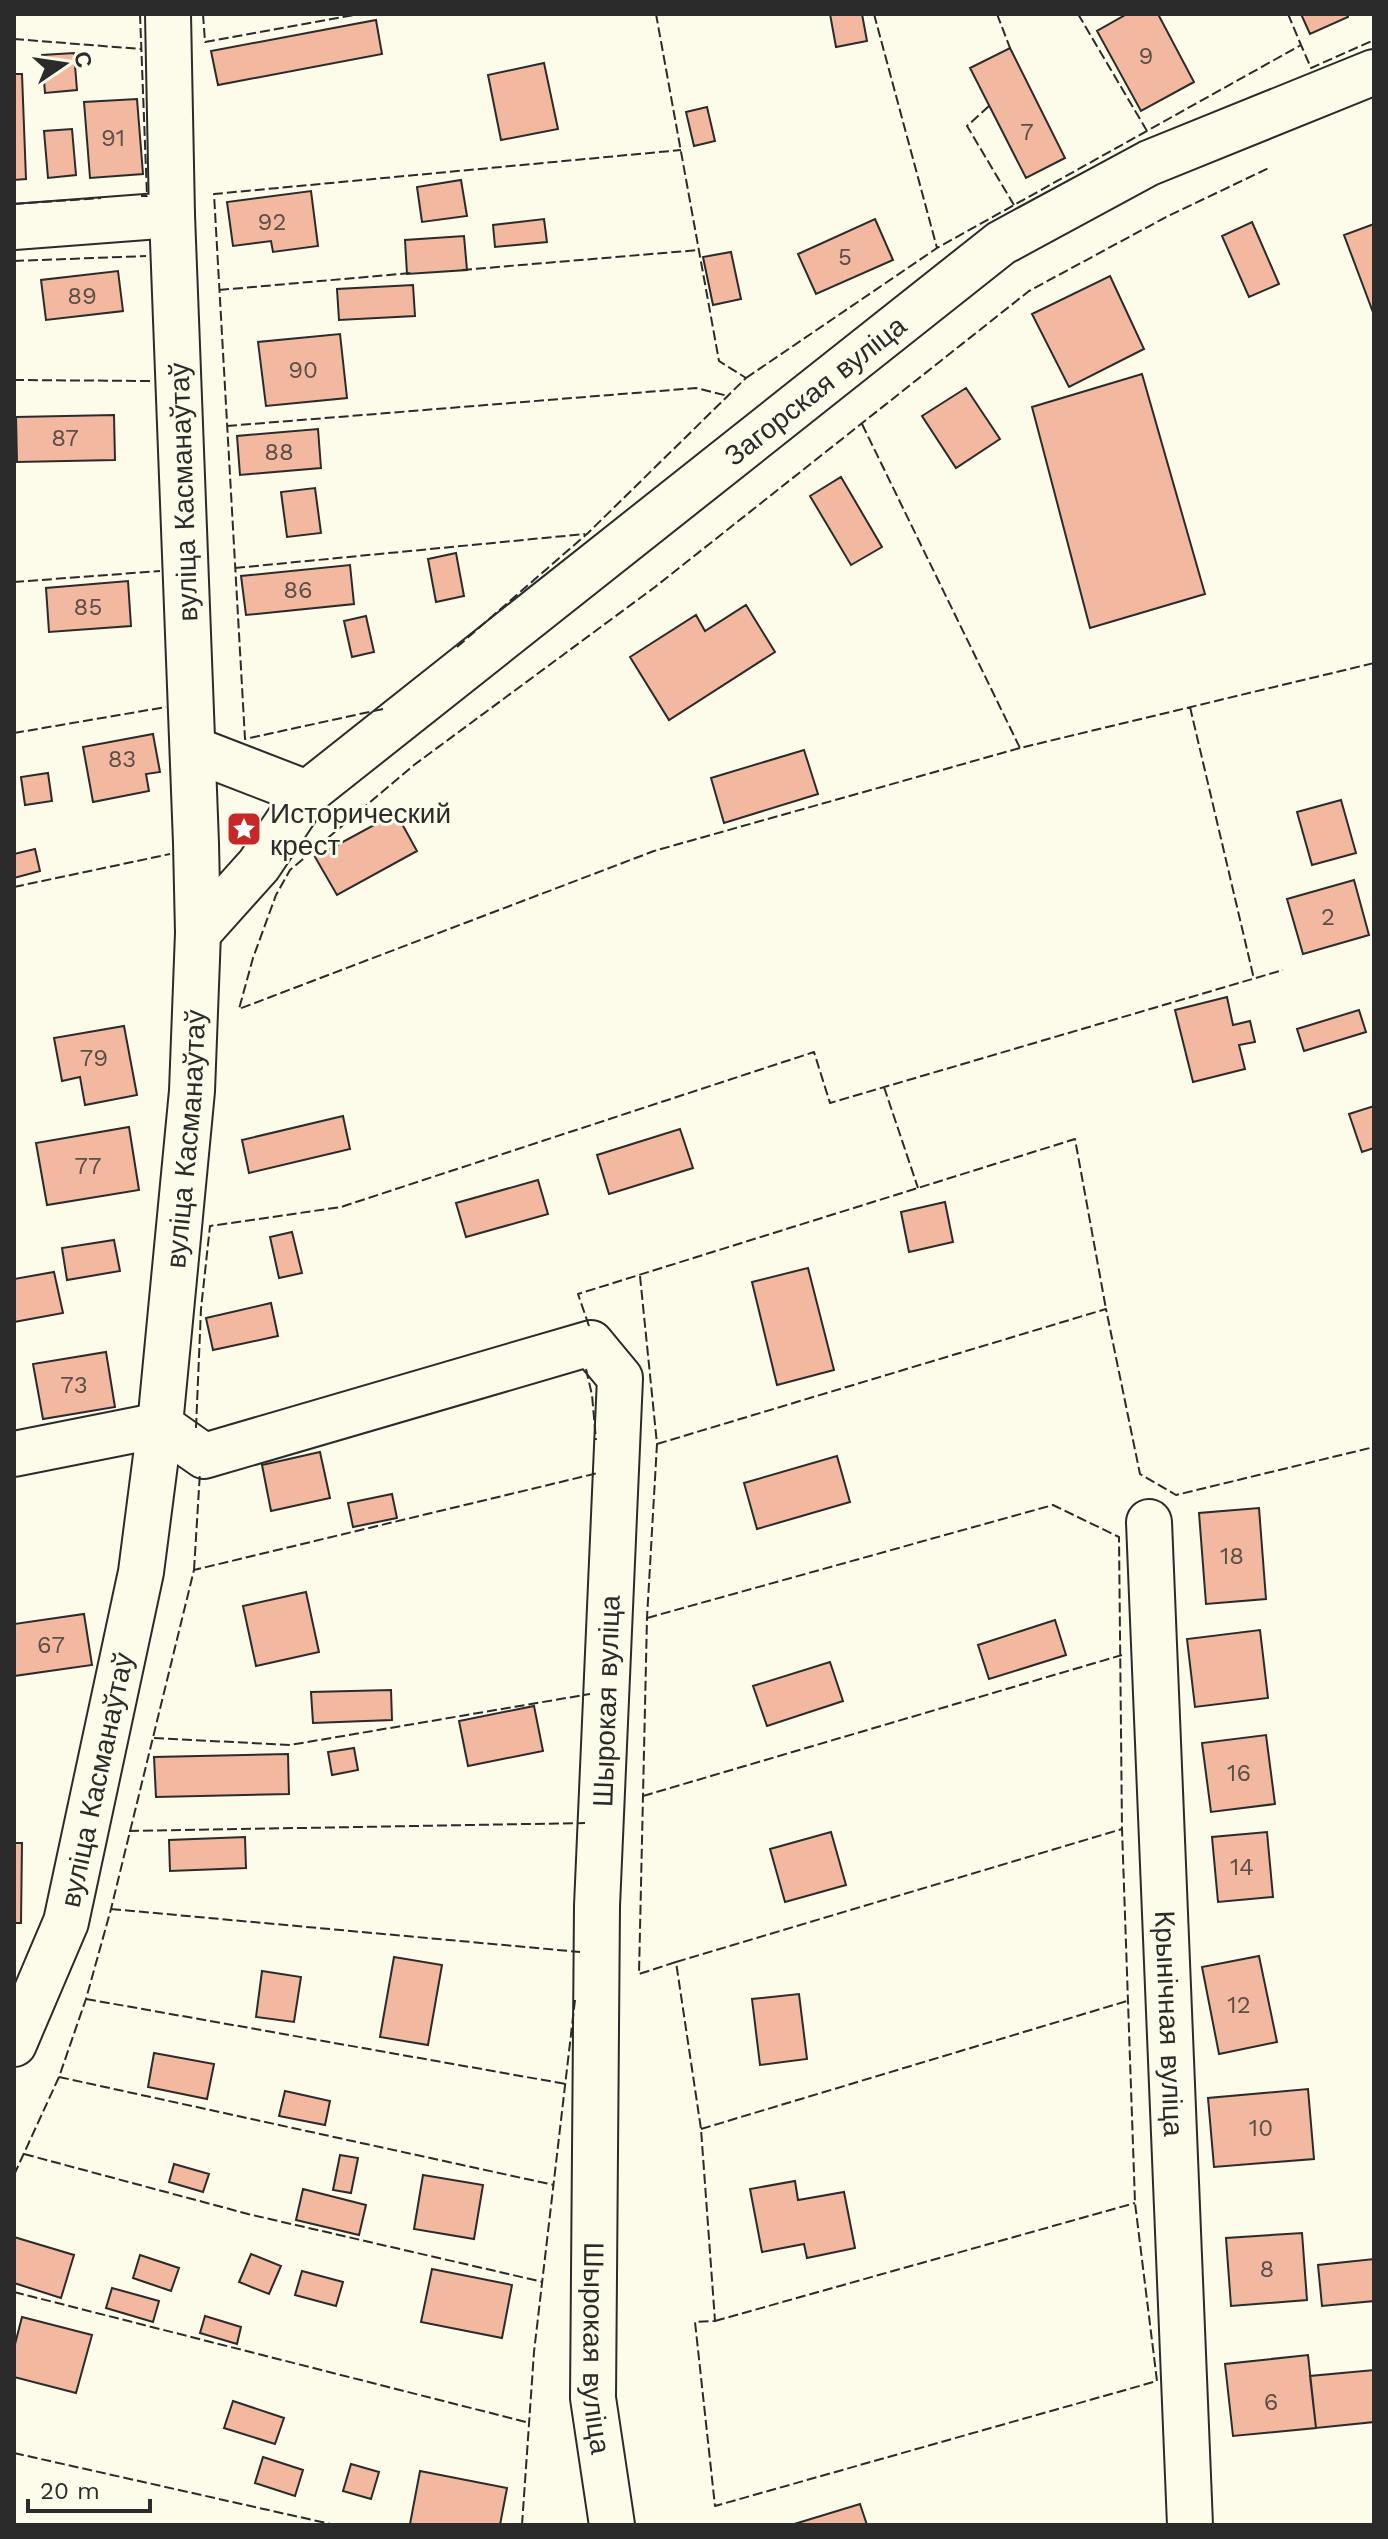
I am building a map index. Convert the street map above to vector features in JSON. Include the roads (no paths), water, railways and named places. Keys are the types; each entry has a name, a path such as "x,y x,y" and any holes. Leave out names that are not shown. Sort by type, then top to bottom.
{"street":[{"name":"вуліца Касманаўтаў","path":"14,2044 66,1922 141,1572 160,1425 192,1091 198,933 172,215 168,14"},
{"name":"Загорская вуліца","path":"198,933 259,865 307,793 1001,243 1149,163 1374,72"},
{"path":"14,227 172,215"},
{"path":"193,749 307,793"},
{"name":"Шырокая вуліца","path":"160,1425 204,1456 591,1343 620,1378 597,1906 593,2398 612,2525"},
{"path":"14,1454 160,1425"},
{"name":"Крынічная вуліца","path":"1149,1522 1190,2525"}],"place":[{"name":"Исторический крест","path":"244,829"}]}
